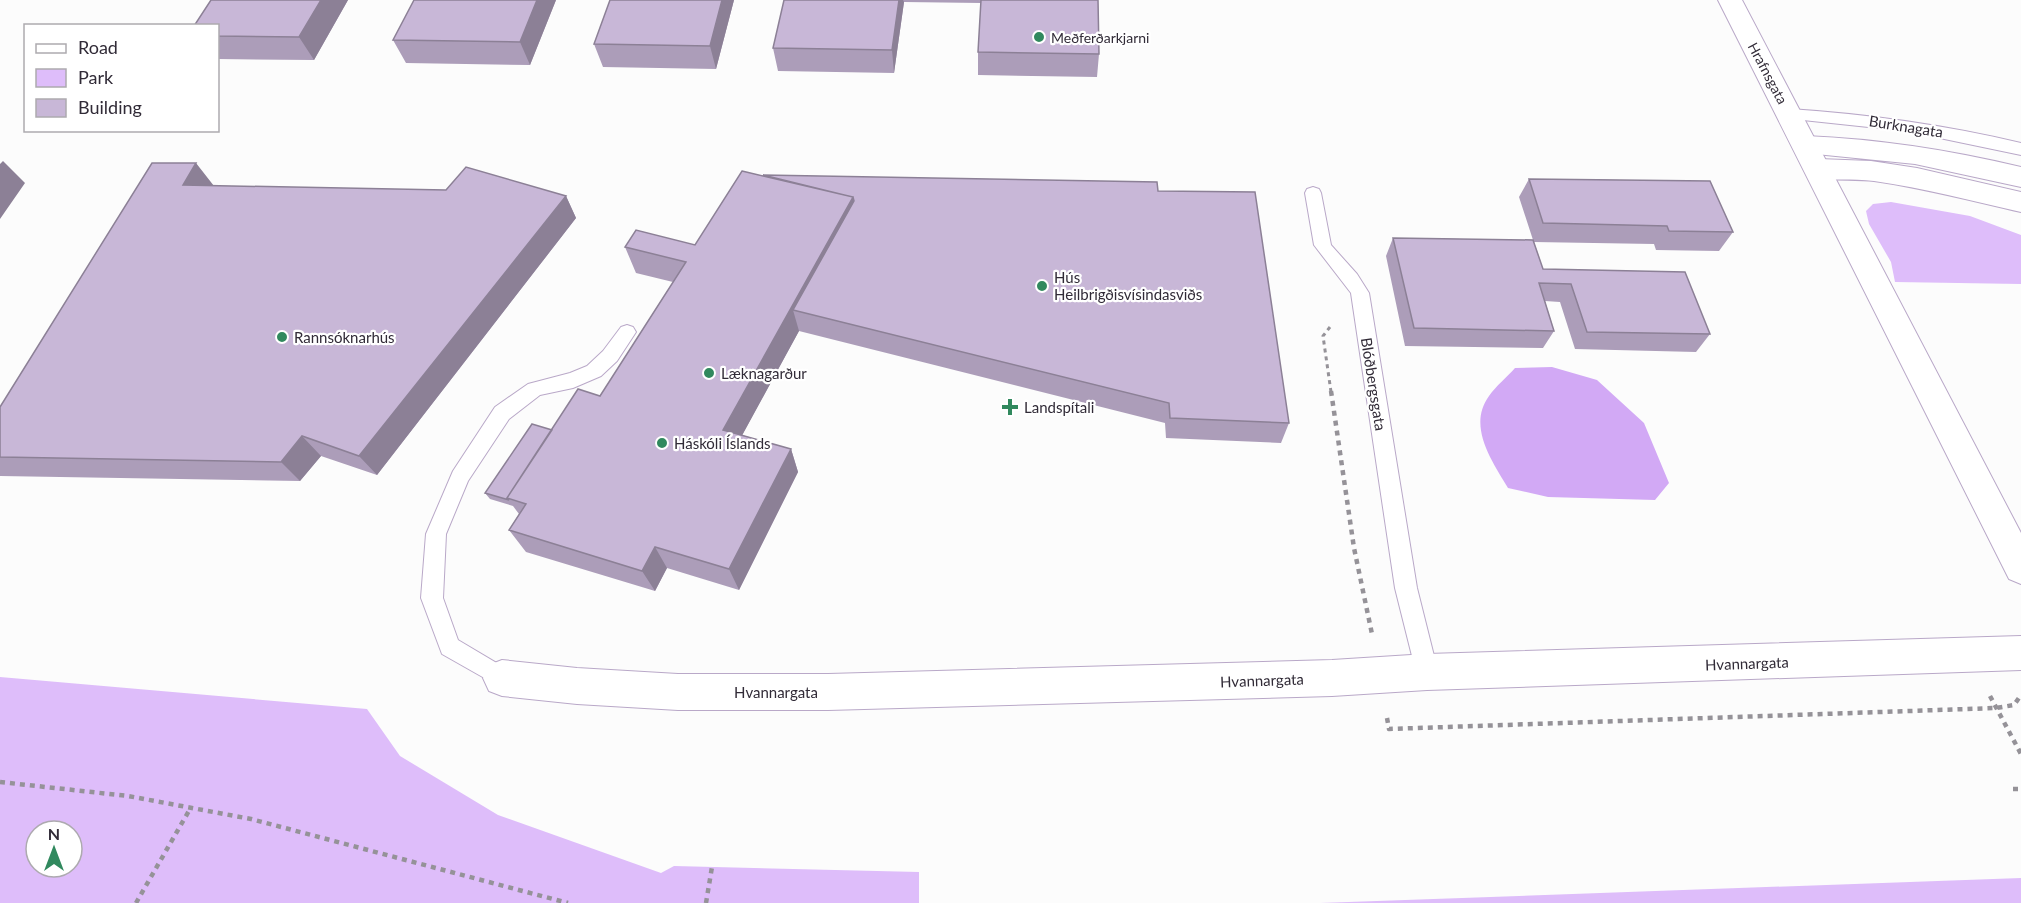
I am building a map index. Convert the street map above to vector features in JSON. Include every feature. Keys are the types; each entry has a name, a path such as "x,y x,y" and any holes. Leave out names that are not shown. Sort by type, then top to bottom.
{"street":[{"name":"Hrafnsgata","path":"1730,0 1812,157"},
{"name":"Burknagata","path":"1812,157 1908,153 1964,162 2021,177"},
{"path":"1812,157 1870,171 1917,177 2021,202"},
{"path":"1812,157 2021,568"},
{"name":"Hvannargata","path":"502,678 678,692 828,692 1315,679 1427,672 2021,653"}],"lane":[{"name":"Burknagata","path":"1790,114 1855,118 1918,127 2021,149"},
{"name":"Blóðbergsgata","path":"1313,193 1323,245 1356,286 1366,332 1406,588 1427,672"},
{"path":"502,678 450,647 432,598 436,534 460,477 502,413 535,389 573,380 594,371 610,356 627,332"}],"path":[{"path":"1366,332 1332,324 1323,336 1354,548 1367,607"},
{"path":"1967,656 2021,754"},
{"path":"1996,708 2013,707 2021,695"},
{"path":"0,782 128,796 250,819 568,903"},
{"path":"2013,789 2021,789"},
{"path":"135,903 190,809"},
{"path":"706,903 712,867"}],"green space":[{"path":"1891,202 1970,216 2021,235 2021,284 1895,282 1891,262 1869,224 1866,211 1873,204"},
{"path":"0,677 367,709 400,756 498,815 661,873 674,866 919,872 919,903 0,903"},
{"path":"2021,878 2021,903 1320,903"}],"shaded area":[{"path":"1552,367 1597,380 1644,423 1669,483 1655,500 1548,497 1508,488 1484,443 1480,419 1483,407 1492,392 1515,368"}],"building":[{"path":"211,0 321,0 299,37 219,36 219,24 195,24"},
{"path":"414,0 537,0 520,42 393,40"},
{"path":"610,0 722,0 710,46 594,44"},
{"path":"784,0 899,0 892,50 773,48"},
{"path":"981,0 1098,0 1099,54 978,52"},
{"name":"Rannsóknarhús","path":"152,163 196,163 183,185 446,190 466,167 566,196 359,456 302,436 281,462 0,457 0,407"},
{"name":"Læknagarður","path":"742,171 853,197 723,430 791,449 729,569 655,547 642,571 509,530 526,504 507,498 578,389 600,396 686,262 625,247 636,230 695,245"},
{"name":"Hús Heilbrigðisvísindasviðs","path":"763,175 1157,182 1158,191 1255,192 1289,423 1170,418 1169,403 793,310 854,201 853,197"},
{"path":"1529,179 1710,181 1733,232 1669,231 1667,226 1543,223"},
{"path":"1393,238 1533,240 1543,269 1685,272 1710,334 1587,332 1571,284 1539,283 1554,331 1414,328"},
{"path":"532,424 552,430 507,498 509,500 485,493"}],"place":[{"name":"Meðferðarkjarni","path":"1039,37"},
{"name":"Hús Heilbrigðisvísindasviðs","path":"1042,286"},
{"name":"Rannsóknarhús","path":"282,337"},
{"name":"Læknagarður","path":"709,373"},
{"name":"Landspítali","path":"1010,407"},
{"name":"Háskóli Íslands","path":"662,443"}]}
